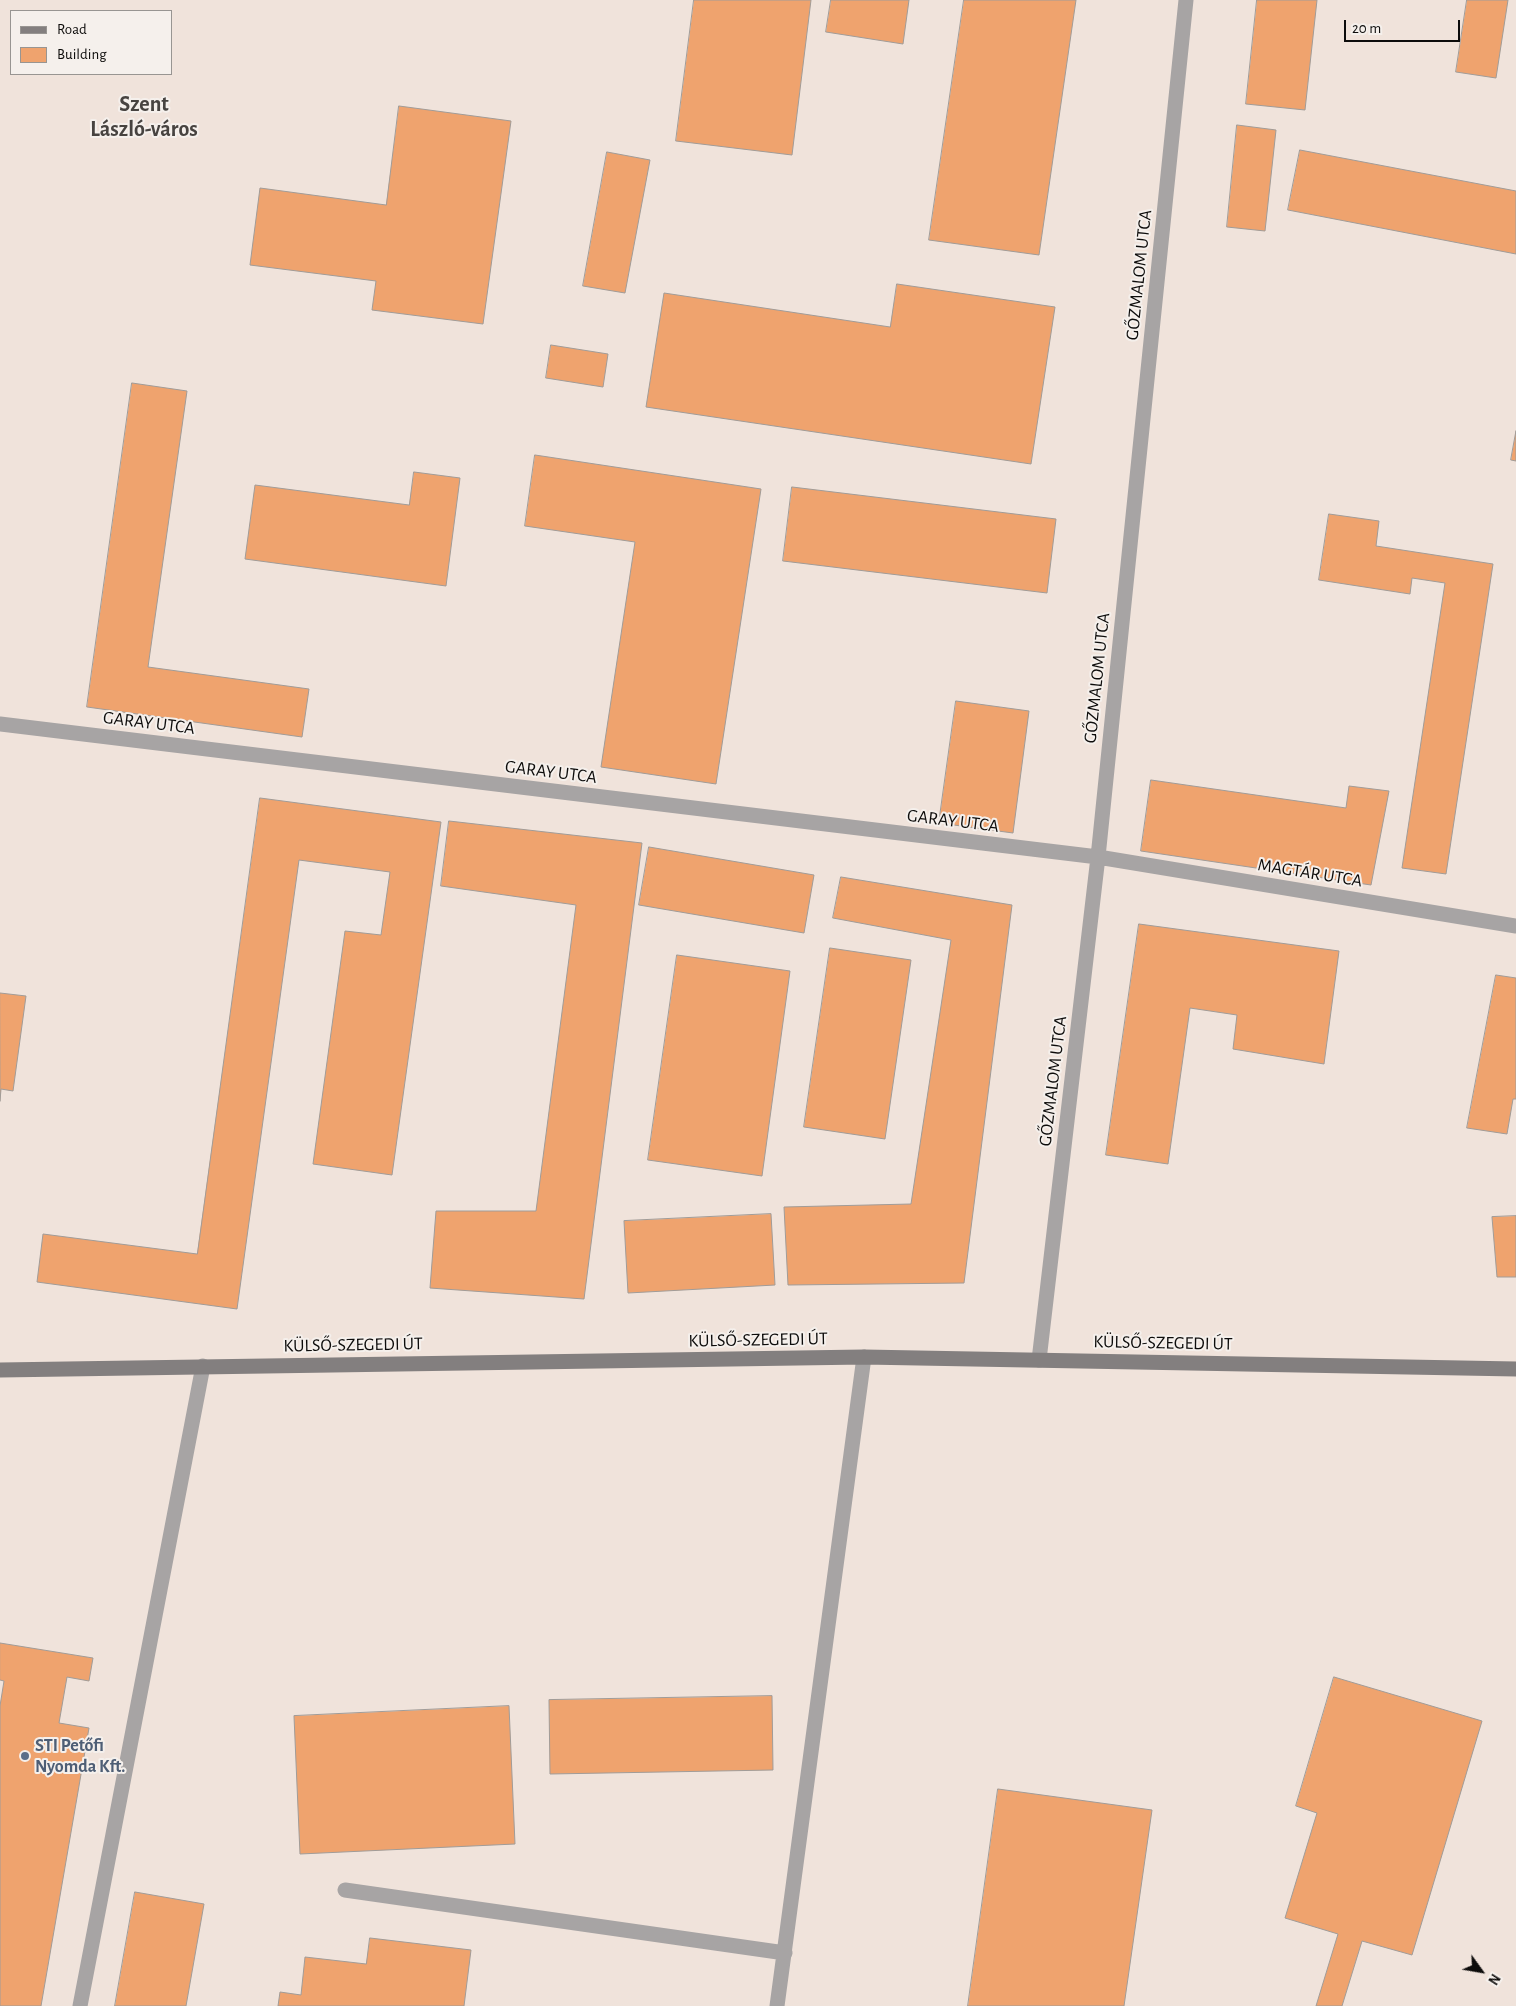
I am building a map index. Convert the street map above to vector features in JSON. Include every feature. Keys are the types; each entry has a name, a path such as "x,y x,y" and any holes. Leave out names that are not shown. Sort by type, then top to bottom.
{"street":[{"name":"GŐZMALOM UTCA","path":"1039,1360 1098,857 1186,0"},
{"name":"GARAY UTCA","path":"0,724 1098,857"},
{"name":"MAGTÁR UTCA","path":"1098,857 1516,926"},
{"name":"KÜLSŐ-SZEGEDI ÚT","path":"0,1370 864,1358 1516,1369"},
{"path":"776,2006 785,1953 864,1358"},
{"path":"80,2006 202,1366"},
{"path":"345,1890 785,1953"}],"shaded area":[{"path":"0,0 1516,0 1516,2006 0,2006"}],"building":[{"path":"694,0 811,0 792,155 676,141"},
{"path":"831,0 909,0 903,44 826,32"},
{"path":"964,0 1076,0 1039,255 929,240"},
{"path":"1257,0 1317,0 1305,110 1246,104"},
{"path":"1467,0 1508,0 1496,78 1456,72"},
{"path":"399,106 511,121 483,324 372,310 376,281 250,265 260,188 386,205"},
{"path":"1237,125 1276,130 1265,231 1227,227"},
{"path":"1300,150 1516,191 1516,254 1288,210"},
{"path":"607,152 650,160 625,293 583,286"},
{"path":"897,284 1055,307 1031,464 646,407 664,293 890,327"},
{"path":"551,345 608,354 603,387 546,378"},
{"path":"132,383 187,391 148,667 309,689 302,737 87,707"},
{"path":"1516,431 1516,461 1511,460"},
{"path":"535,455 761,489 716,784 601,767 635,542 525,526"},
{"path":"414,472 460,478 446,586 245,559 255,485 409,505"},
{"path":"792,487 1056,519 1047,593 783,561"},
{"path":"1329,514 1379,521 1376,546 1493,564 1446,874 1402,868 1445,583 1412,578 1410,594 1319,580"},
{"path":"956,701 1029,711 1013,833 939,823"},
{"path":"1151,780 1346,808 1349,786 1389,791 1371,885 1141,851"},
{"path":"260,798 441,822 392,1175 313,1164 345,931 381,935 390,872 299,860 237,1309 37,1282 43,1234 197,1254"},
{"path":"449,821 642,843 584,1299 430,1288 436,1211 536,1211 576,905 441,886"},
{"path":"649,847 814,875 804,933 639,905"},
{"path":"841,877 1012,905 964,1283 788,1285 784,1207 911,1204 951,940 833,918"},
{"path":"1139,924 1339,951 1324,1064 1233,1049 1237,1015 1190,1008 1168,1164 1106,1155"},
{"path":"830,948 911,960 885,1139 804,1127"},
{"path":"677,955 790,971 762,1176 648,1160"},
{"path":"1496,975 1516,978 1516,1099 1513,1099 1507,1134 1467,1128"},
{"path":"0,993 26,996 13,1091 1,1089 0,1101"},
{"path":"771,1214 775,1285 628,1293 624,1221"},
{"path":"1516,1216 1516,1277 1497,1277 1492,1217"},
{"path":"0,1643 93,1658 89,1681 67,1677 59,1723 89,1728 41,2006 0,2006 0,1706 4,1681 0,1680"},
{"path":"1334,1677 1482,1721 1412,1955 1362,1941 1342,2006 1316,2006 1338,1934 1285,1918 1317,1813 1296,1806"},
{"path":"772,1696 773,1770 550,1774 549,1700"},
{"path":"509,1706 515,1844 300,1854 294,1716"},
{"path":"998,1789 1152,1810 1124,2006 968,2006"},
{"path":"135,1892 204,1904 186,2006 115,2006"},
{"path":"370,1938 471,1950 464,2006 278,2006 280,1992 301,1995 305,1957 366,1964"}],"place":[{"name":"STI Petőfi Nyomda Kft.","path":"25,1756"}],"district":[{"name":"Szent László-város","path":"144,116"}]}
